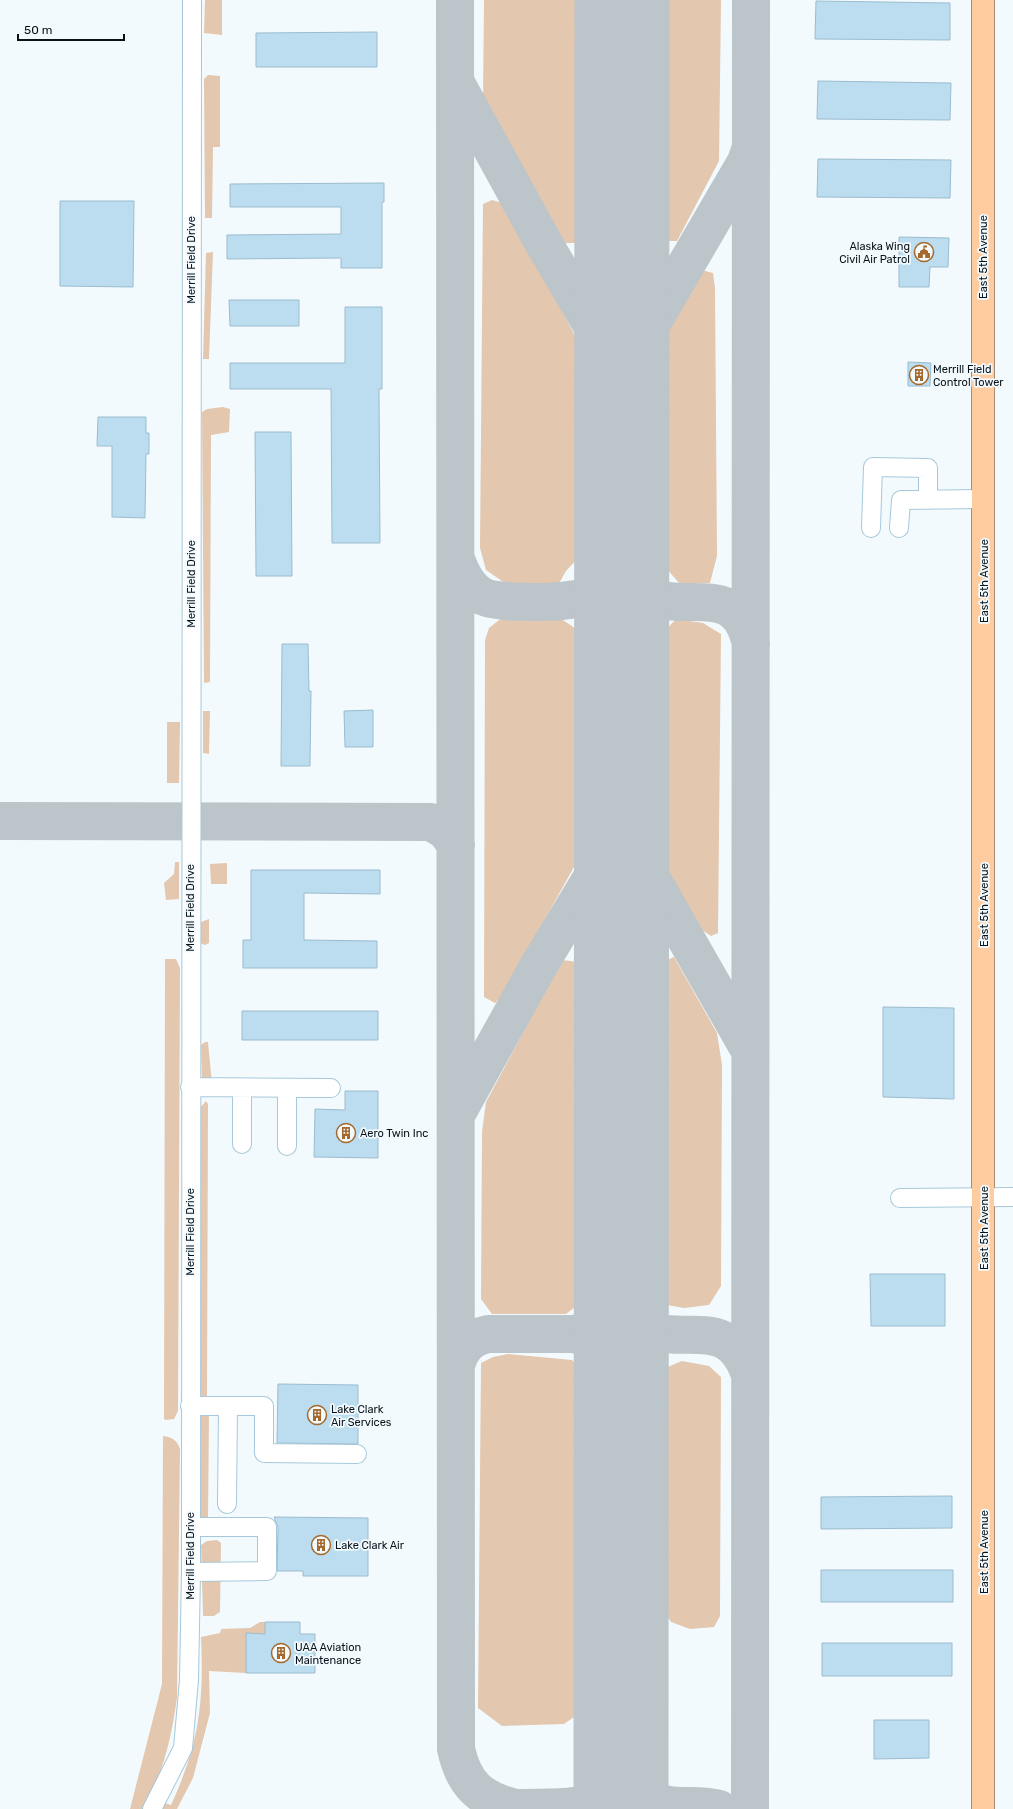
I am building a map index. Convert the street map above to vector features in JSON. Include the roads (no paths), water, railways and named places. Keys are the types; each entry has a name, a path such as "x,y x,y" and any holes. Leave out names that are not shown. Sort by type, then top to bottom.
{"highway":[{"name":"East 5th Avenue","path":"983,0 983,1809"}],"street":[{"name":"Merrill Field Drive","path":"152,1809 183,1748 189,1680 191,1572 190,1087 192,0"},
{"path":"871,528 873,467 928,468 928,500"},
{"path":"900,528 901,500 983,499"},
{"path":"190,1087 331,1088"},
{"path":"242,1088 242,1144"},
{"path":"287,1088 287,1146"},
{"path":"900,1198 1013,1197"},
{"path":"190,1406 264,1406 264,1453 357,1454"},
{"path":"227,1504 228,1406"},
{"path":"191,1527 267,1527 267,1571 191,1572"}],"place":[{"name":"Alaska Wing Civil Air Patrol","path":"924,252"},
{"name":"Merrill Field Control Tower","path":"919,375"},
{"name":"Aero Twin Inc","path":"346,1133"},
{"name":"Lake Clark Air Services","path":"317,1415"},
{"name":"Lake Clark Air","path":"321,1545"},
{"name":"UAA Aviation Maintenance","path":"281,1653"}]}
